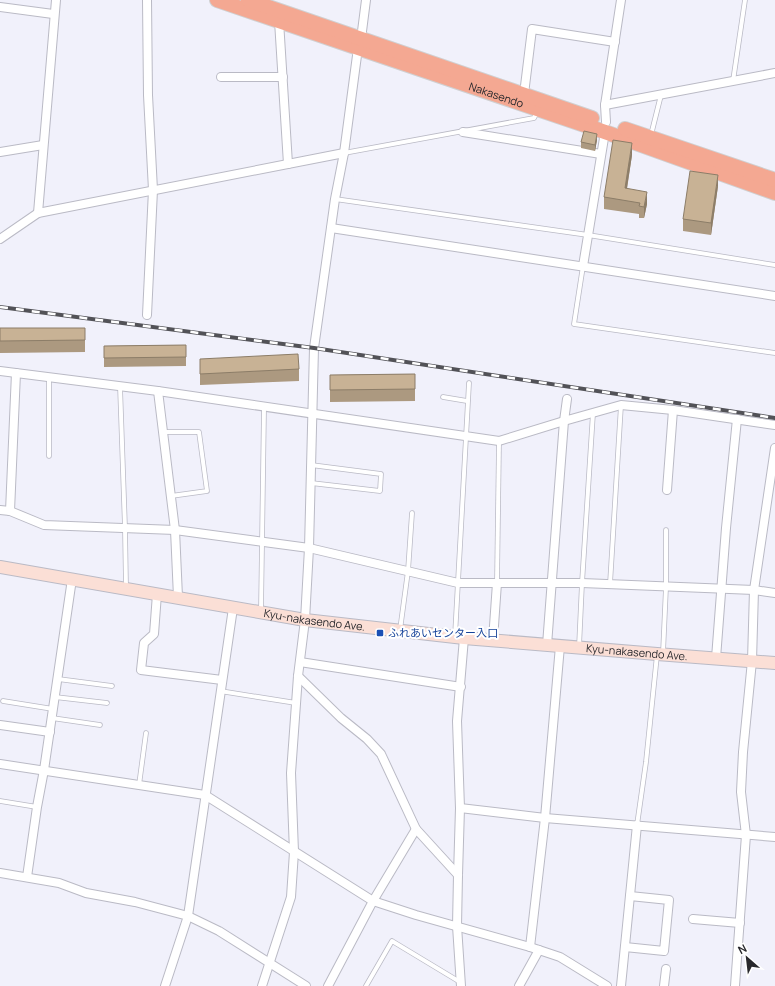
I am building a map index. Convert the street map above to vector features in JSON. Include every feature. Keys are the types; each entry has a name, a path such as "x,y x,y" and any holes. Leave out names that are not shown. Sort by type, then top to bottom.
{"highway":[{"name":"Nakasendo","path":"217,0 279,21 359,43 524,94 605,127 775,192"},
{"name":"Nakasendo","path":"248,0 539,110 650,138 775,180"}],"main road":[{"name":"Kyu-nakasendo Ave.","path":"0,567 305,620 400,631 579,648 775,663"}],"street":[{"path":"38,212 53,14 56,0"},
{"path":"147,0 148,94 152,190 147,315"},
{"path":"262,986 291,897 294,852 291,773 298,676 305,620 309,548 314,348 335,199 344,153 366,0"},
{"path":"583,266 605,127 605,105 621,0"},
{"path":"0,7 53,14"},
{"path":"279,21 288,164"},
{"path":"524,94 532,29 615,42"},
{"path":"605,105 775,73"},
{"path":"221,78 282,77"},
{"path":"463,132 601,154"},
{"path":"0,152 43,144"},
{"path":"0,239 38,212 344,153"},
{"path":"331,228 775,296"},
{"path":"0,371 158,391 264,408 499,441 621,405 673,410 775,425"},
{"path":"10,511 16,373"},
{"path":"158,391 175,530 178,597"},
{"path":"530,947 545,818 554,645 552,583 564,421 567,399"},
{"path":"667,490 673,410"},
{"path":"716,658 737,419"},
{"path":"735,986 746,835 741,792 743,752 752,661 754,590 775,448"},
{"path":"0,510 10,511 44,525 175,530 309,548 458,583 582,583 754,590 775,593"},
{"path":"27,877 72,579"},
{"path":"493,640 497,583"},
{"path":"157,594 154,634 144,643 141,670 222,680"},
{"path":"165,986 188,916 204,795 233,608"},
{"path":"460,637 461,687 457,721 460,808 457,926 461,984"},
{"path":"300,662 461,687"},
{"path":"298,676 341,718 367,739 381,754 416,829 458,875"},
{"path":"0,725 50,732"},
{"path":"0,764 204,795 373,901 560,957 607,986"},
{"path":"460,808 545,818 775,838"},
{"path":"621,986 637,825"},
{"path":"328,986 373,901 416,829"},
{"path":"0,873 59,883 86,894 135,902 188,916 218,931 306,986"},
{"path":"625,947 664,951 669,900 630,896"},
{"path":"693,919 740,922"},
{"path":"519,986 539,950"},
{"path":"664,986 666,969"}],"lane":[{"path":"733,81 745,0"},
{"path":"650,138 661,95"},
{"path":"344,153 534,118 539,110"},
{"path":"335,199 588,235 775,265"},
{"path":"583,266 574,324 775,353"},
{"path":"49,377 49,456"},
{"path":"460,637 458,583 469,383"},
{"path":"120,386 126,588"},
{"path":"443,397 467,402"},
{"path":"610,584 621,405"},
{"path":"261,613 264,408"},
{"path":"579,648 593,413"},
{"path":"163,432 199,432 207,491 170,496"},
{"path":"497,583 499,441"},
{"path":"311,464 381,474 380,491 311,483"},
{"path":"400,631 408,571 412,513"},
{"path":"637,825 660,655 666,587 666,530"},
{"path":"58,679 112,686"},
{"path":"220,691 296,703"},
{"path":"55,697 107,703"},
{"path":"3,701 53,709"},
{"path":"52,718 100,725"},
{"path":"139,785 146,733"},
{"path":"0,802 37,807"},
{"path":"366,986 392,941 461,984"}],"building":[{"path":"584,131 597,134 595,145 581,142"},
{"path":"613,140 632,143 625,188 647,192 644,207 639,206 640,203 604,197"},
{"path":"690,171 718,175 711,223 683,219"},
{"path":"0,328 85,328 85,340 0,341"},
{"path":"186,345 186,357 104,358 104,346"},
{"path":"298,354 299,369 200,374 200,359"},
{"path":"415,374 415,389 330,390 330,375"}],"railway":[{"path":"0,307 314,348 775,418"}],"place":[{"name":"ふれあいセンター入口","path":"380,633"}]}
